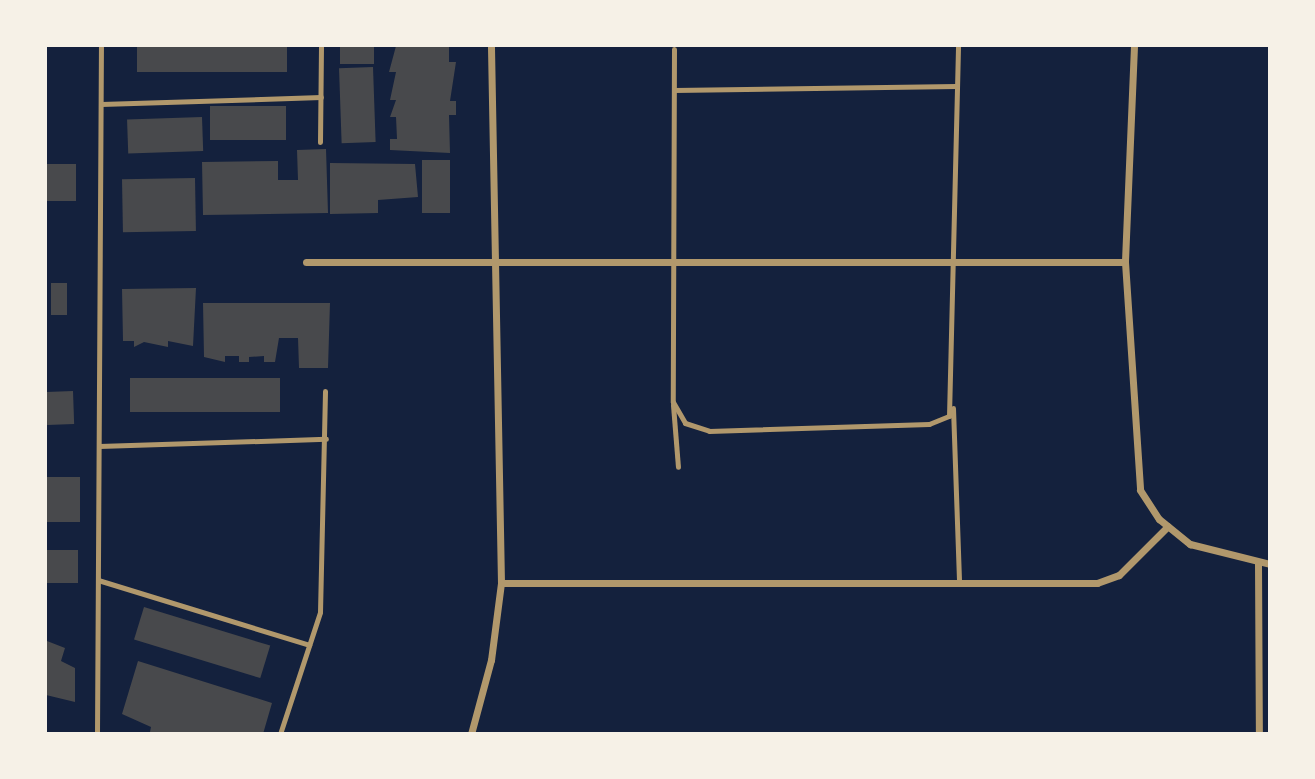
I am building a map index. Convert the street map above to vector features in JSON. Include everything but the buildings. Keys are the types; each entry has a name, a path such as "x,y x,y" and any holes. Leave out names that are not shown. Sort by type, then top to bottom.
{"street":[{"path":"471,733 491,660 500,583 491,46"},
{"path":"1134,46 1125,262 1133,459 1140,490 1168,526 1190,544 1269,564"},
{"path":"306,262 1125,262"},
{"path":"500,583 1097,583 1119,575 1168,526"},
{"path":"1258,563 1259,733"}],"lane":[{"path":"97,733 101,46"},
{"path":"320,142 321,46"},
{"path":"957,46 952,262 959,583"},
{"path":"674,49 673,402 678,467"},
{"path":"674,90 956,86"},
{"path":"101,104 321,97"},
{"path":"280,733 320,612 325,391"},
{"path":"673,402 685,423 709,431 929,424 949,416 953,401"},
{"path":"99,446 326,439"},
{"path":"98,580 309,645"}]}
